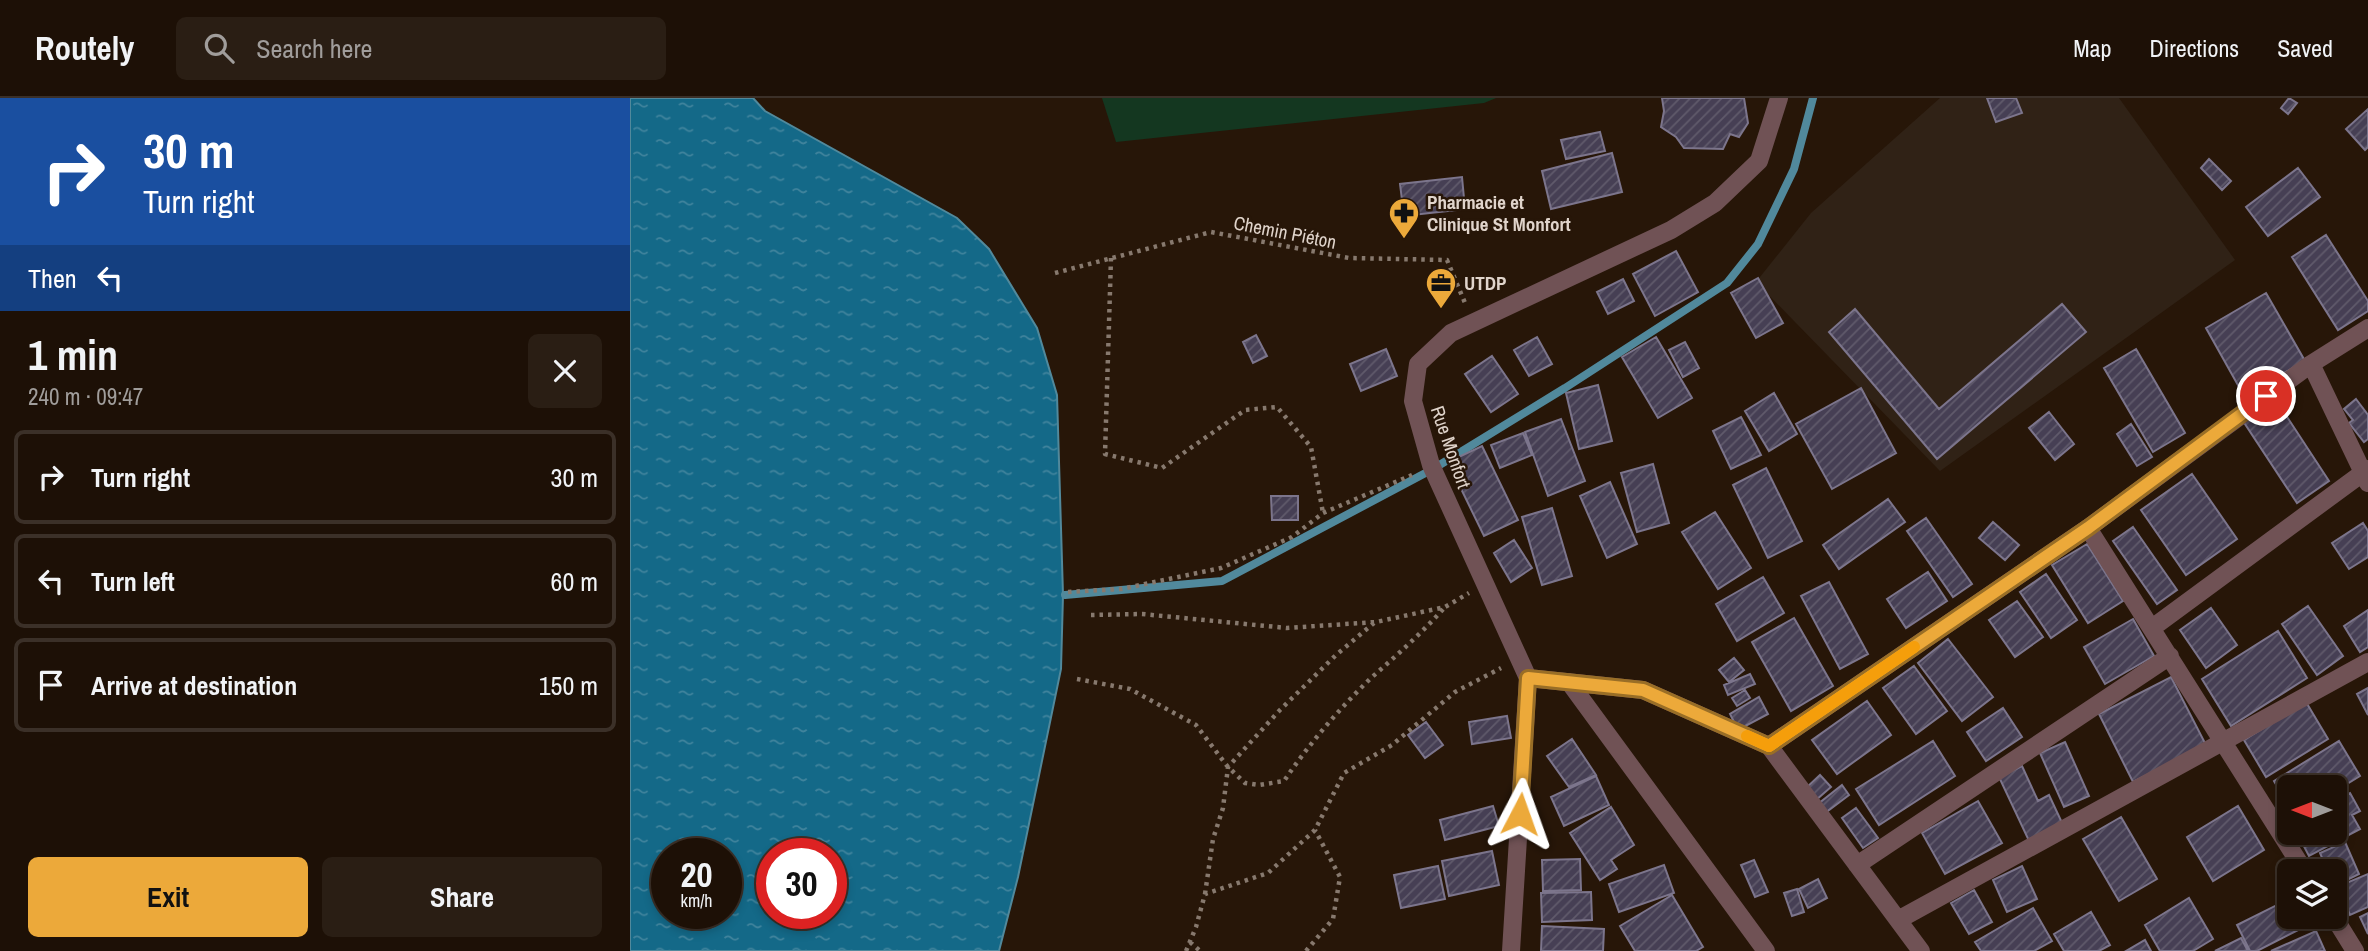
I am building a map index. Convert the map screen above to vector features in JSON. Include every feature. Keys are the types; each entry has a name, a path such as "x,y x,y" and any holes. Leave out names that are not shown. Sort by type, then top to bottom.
{"street":[{"name":"Rue Monfort","path":"1511,951 1528,678 1431,465 1413,401 1418,364 1451,333 1671,230 1715,203 1759,161 1779,98"},
{"path":"1769,746 2088,528 2311,364 2368,328"},
{"path":"2152,628 2366,475 2311,364"},
{"path":"2088,528 2297,859"},
{"path":"1857,865 2170,656"},
{"path":"1898,920 2368,663"},
{"path":"1528,678 1643,690 1769,746 1921,951"},
{"path":"1569,682 1766,951"},
{"path":"2341,929 2355,951"}],"path":[{"name":"Chemin Piéton","path":"1055,273 1211,233 1349,258 1447,260 1473,323"},
{"path":"1111,258 1105,454 1162,468 1245,410 1277,407 1311,447 1323,513"},
{"path":"1068,592 1121,589 1220,568 1292,537 1323,513 1431,465"},
{"path":"1091,615 1142,614 1287,628 1376,622 1445,607 1485,584"},
{"path":"1077,679 1130,689 1196,725 1227,767 1245,783 1259,785 1284,781 1314,740 1370,680 1423,633 1445,607"},
{"path":"1186,951 1205,894 1213,839 1223,808 1227,767 1336,655 1376,622"},
{"path":"1205,894 1268,873 1315,830 1344,773 1392,745 1455,692 1520,659"},
{"path":"1306,951 1333,919 1340,877 1315,830"},
{"path":"1190,942 1200,951"}],"shaded area":[{"path":"1940,98 2119,98 2235,260 1940,471 1756,282 1811,213"}],"green space":[{"path":"1102,98 1496,98 1484,103 1116,142"}],"water":[{"path":"630,98 753,98 765,111 957,218 989,249 1037,328 1057,395 1063,595 1061,669 1018,877 999,951 630,951"}],"building":[{"path":"1662,98 1744,98 1748,123 1739,137 1730,134 1723,149 1684,148 1676,137 1661,127 1664,111"},
{"path":"1987,98 2016,98 2022,113 1996,122"},
{"path":"2289,98 2297,103 2288,114 2281,108"},
{"path":"2368,109 2368,147 2365,150 2346,129"},
{"path":"1600,132 1605,151 1566,159 1561,140"},
{"path":"1612,153 1622,192 1551,209 1542,171"},
{"path":"2209,159 2231,181 2222,190 2201,168"},
{"path":"2298,168 2320,197 2268,236 2246,207"},
{"path":"1462,177 1465,209 1404,216 1400,184"},
{"path":"2326,235 2368,301 2368,311 2338,330 2292,257"},
{"path":"1676,251 1698,292 1655,316 1633,274"},
{"path":"1758,278 1783,323 1756,338 1731,293"},
{"path":"1623,279 1634,301 1608,314 1597,292"},
{"path":"2266,293 2305,361 2244,396 2206,328"},
{"path":"2062,304 2086,332 1937,459 1829,332 1855,309 1939,409"},
{"path":"1256,335 1267,356 1253,363 1243,342"},
{"path":"1537,337 1552,364 1529,376 1514,350"},
{"path":"1656,337 1692,398 1658,418 1622,357"},
{"path":"1685,342 1699,368 1683,377 1669,350"},
{"path":"1386,349 1397,376 1361,391 1350,364"},
{"path":"2136,349 2185,433 2153,452 2104,368"},
{"path":"1492,356 1518,394 1491,412 1465,374"},
{"path":"1598,385 1612,441 1579,449 1566,393"},
{"path":"1861,388 1896,453 1832,489 1796,424"},
{"path":"1774,393 1797,434 1769,451 1745,411"},
{"path":"2356,399 2368,415 2368,439 2364,442 2349,423 2353,420 2344,409"},
{"path":"2276,400 2329,481 2297,503 2243,421"},
{"path":"2049,412 2074,444 2055,460 2029,428"},
{"path":"1741,417 1761,455 1731,469 1713,431"},
{"path":"1561,419 1585,481 1548,496 1525,432"},
{"path":"2131,424 2152,457 2137,466 2117,434"},
{"path":"1523,433 1532,455 1500,468 1491,445"},
{"path":"1482,446 1518,520 1484,536 1448,462"},
{"path":"1653,464 1669,523 1637,532 1621,473"},
{"path":"1766,468 1802,541 1768,558 1733,485"},
{"path":"2192,474 2237,539 2186,575 2141,510"},
{"path":"1610,482 1637,544 1607,558 1580,496"},
{"path":"1271,496 1298,496 1298,520 1272,520"},
{"path":"1888,499 1905,522 1839,569 1823,545"},
{"path":"1552,508 1572,576 1542,585 1522,517"},
{"path":"1715,512 1751,568 1718,589 1682,532"},
{"path":"1926,518 1972,584 1953,597 1907,531"},
{"path":"1993,522 2019,545 2005,560 1979,538"},
{"path":"2363,523 2368,531 2368,557 2349,569 2332,543"},
{"path":"2133,527 2177,590 2157,604 2113,541"},
{"path":"1514,540 1532,568 1511,582 1494,553"},
{"path":"2087,544 2123,601 2088,623 2052,565"},
{"path":"1928,572 1947,601 1906,628 1887,599"},
{"path":"2046,574 2077,620 2051,638 2020,592"},
{"path":"1763,577 1784,613 1737,641 1716,604"},
{"path":"1829,582 1868,654 1840,669 1801,596"},
{"path":"2017,601 2043,637 2015,657 1989,620"},
{"path":"2308,606 2343,656 2317,675 2282,624"},
{"path":"2211,608 2237,645 2206,668 2180,630"},
{"path":"2368,610 2368,647 2360,652 2344,626"},
{"path":"1794,618 1833,686 1791,711 1752,642"},
{"path":"2133,619 2154,656 2105,684 2084,647"},
{"path":"2278,631 2307,678 2231,726 2202,679"},
{"path":"1948,639 1993,697 1962,721 1918,663"},
{"path":"1734,658 1744,670 1729,682 1719,670"},
{"path":"1914,666 1947,711 1916,734 1883,688"},
{"path":"1750,674 1755,684 1728,695 1724,685"},
{"path":"2171,677 2206,745 2133,782 2099,714"},
{"path":"2368,688 2368,715 2357,694"},
{"path":"1745,690 1750,698 1737,706 1732,698"},
{"path":"1759,697 1768,714 1738,730 1730,714"},
{"path":"1867,701 1891,735 1837,774 1812,740"},
{"path":"2306,702 2328,739 2266,777 2244,740"},
{"path":"2003,708 2022,737 1986,761 1967,732"},
{"path":"1507,716 1511,738 1472,744 1469,722"},
{"path":"1426,722 1443,745 1425,758 1408,735"},
{"path":"1572,739 1596,775 1569,787 1547,756"},
{"path":"1933,741 1955,776 1879,825 1856,789"},
{"path":"2339,741 2360,776 2347,784 2347,775 2284,775"},
{"path":"2065,742 2089,796 2064,807 2040,753"},
{"path":"2022,766 2038,801 2049,795 2064,827 2030,843 1999,777"},
{"path":"1820,775 1831,787 1816,800 1806,788"},
{"path":"1596,776 1609,805 1564,826 1551,797"},
{"path":"1842,785 1849,795 1825,813 1818,804"},
{"path":"2350,793 2360,811 2352,815 2360,829 2347,836 2347,795"},
{"path":"1978,801 2002,843 1945,874 1922,833"},
{"path":"1493,806 1499,826 1445,840 1440,820"},
{"path":"2238,806 2264,850 2213,881 2187,837"},
{"path":"1611,807 1634,845 1611,860 1617,869 1600,880 1570,833"},
{"path":"1856,808 1878,838 1863,848 1842,818"},
{"path":"2121,817 2157,879 2119,901 2083,839"},
{"path":"2303,845 2330,845 2309,856"},
{"path":"2338,845 2346,845 2359,874 2347,880 2347,859 2323,859 2320,853"},
{"path":"1492,851 1499,885 1449,896 1442,861"},
{"path":"1580,859 1581,890 1543,891 1542,860"},
{"path":"1754,860 1768,892 1755,897 1741,865"},
{"path":"1664,865 1674,893 1619,912 1609,884"},
{"path":"1438,866 1445,899 1401,908 1394,875"},
{"path":"2022,866 2037,899 2007,912 1993,880"},
{"path":"2368,874 2368,907 2350,915 2347,907 2347,883"},
{"path":"1818,879 1827,898 1808,908 1799,889"},
{"path":"1797,889 1804,912 1792,916 1784,893"},
{"path":"1974,890 1992,922 1969,934 1951,903"},
{"path":"1591,892 1592,920 1542,922 1541,893"},
{"path":"1672,895 1703,947 1696,951 1635,951 1620,926"},
{"path":"2189,898 2213,939 2193,951 2160,951 2145,925"},
{"path":"2277,905 2277,929 2300,929 2257,951 2250,951 2237,925"},
{"path":"2033,908 2052,941 2034,951 1981,951 1975,942"},
{"path":"2091,912 2110,945 2099,951 2064,951 2054,934"},
{"path":"2368,913 2368,934 2360,917"},
{"path":"1542,926 1604,929 1603,951 1541,951"},
{"path":"2316,931 2325,951 2271,951"},
{"path":"2241,938 2248,951 2215,951"},
{"path":"2145,940 2151,951 2126,951"}],"waterway":[{"path":"1065,595 1222,581 1433,469 1565,388 1727,283 1758,244 1794,169 1813,98"}],"slow traffic":[{"path":"1747,736 1769,746 1914,647"}],"place":[{"name":"Pharmacie et Clinique St Monfort","path":"1404,240"},
{"name":"UTDP","path":"1441,310"}],"route":[{"path":"1520,814 1528,678 1643,690 1769,746 2088,528 2266,396"}]}
